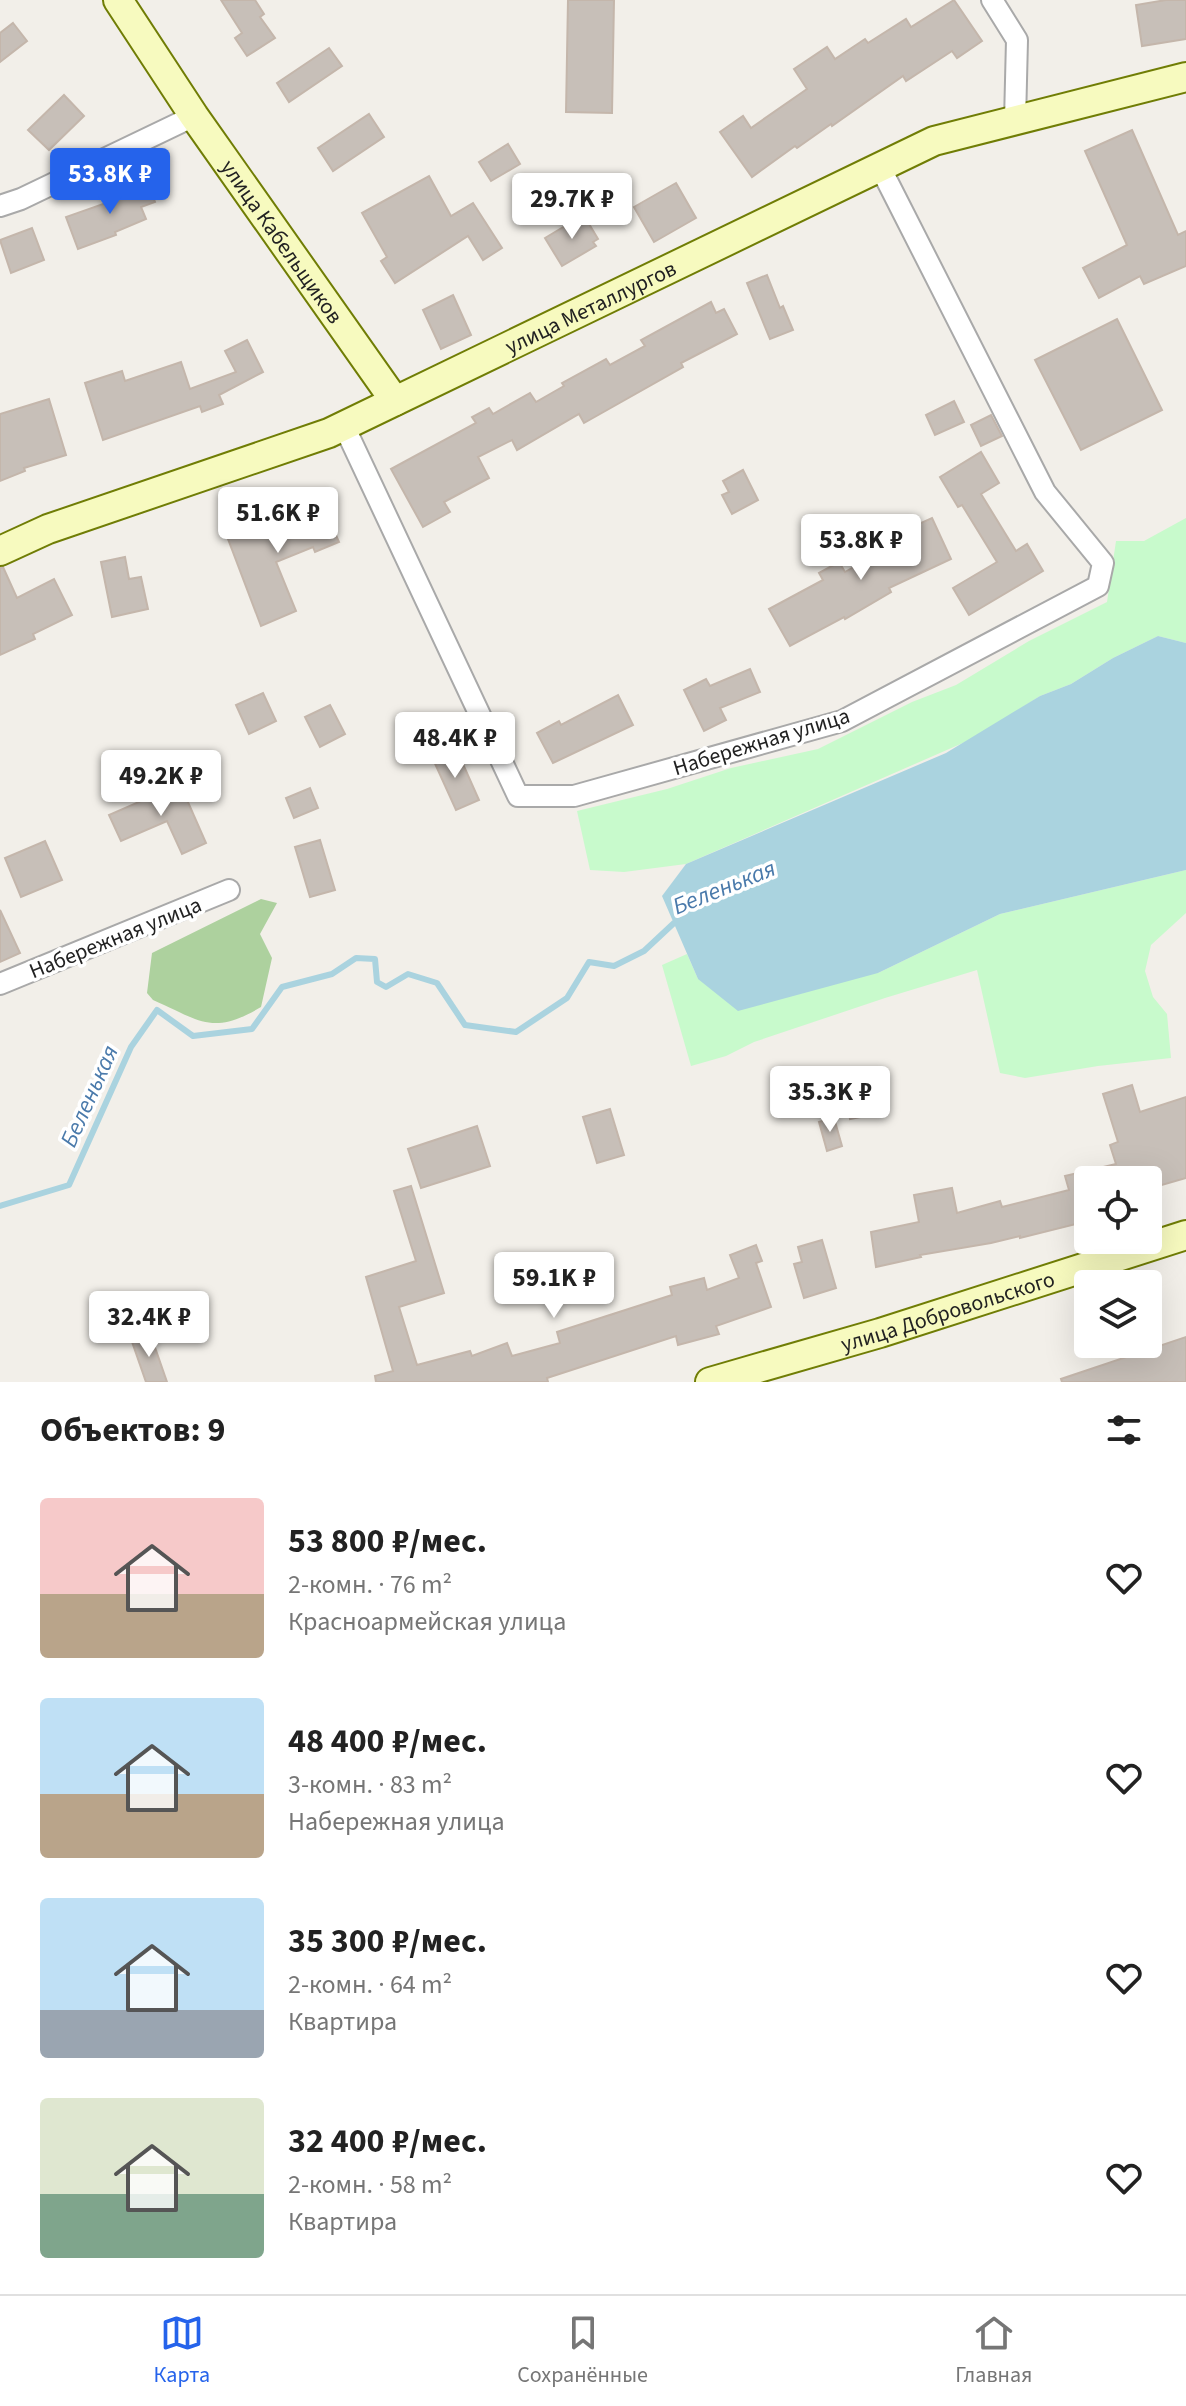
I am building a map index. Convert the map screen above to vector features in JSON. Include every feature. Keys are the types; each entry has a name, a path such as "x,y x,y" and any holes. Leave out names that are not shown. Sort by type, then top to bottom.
{"main road":[{"name":"улица Кабельщиков","path":"118,0 194,116 395,401"},
{"name":"улица Металлургов","path":"0,551 48,529 344,426 934,141 1186,77"},
{"name":"улица Добровольского","path":"710,1382 880,1333 1186,1235"}],"street":[{"path":"992,0 1017,40 1015,121"},
{"path":"0,206 21,199 194,116"},
{"name":"Набережная улица","path":"344,426 518,796 574,796 842,721 1098,586 1103,563 1045,492 880,167"},
{"name":"Набережная улица","path":"0,984 229,890"}],"green space":[{"path":"1186,518 1186,643 1158,636 1113,658 1071,684 1040,696 972,739 686,864 624,872 590,870 577,811 667,789 731,768 818,749 912,702 956,685 1029,641 1107,602 1116,541 1144,541"},
{"path":"1186,870 1186,913 1151,945 1145,971 1153,997 1167,1014 1171,1058 1025,1078 1000,1073 977,970 885,998 691,1066 662,965 687,954 698,979 878,973 1000,914"},
{"path":"261,899 277,903 260,934 272,958 261,1007 244,1016 218,1023 195,1019 153,1000 147,993 152,953"}],"water":[{"path":"1158,636 1186,643 1186,870 1000,914 878,973 738,1011 698,979 662,896 686,864 946,753 1040,696 1071,684 1113,658"}],"building":[{"path":"221,0 255,0 264,14 260,17 275,38 247,56 235,38 242,33"},
{"path":"568,0 614,0 612,113 566,112"},
{"path":"954,0 982,41 957,58 952,51 906,81 903,76 752,177 720,132 743,116 751,128 807,89 794,69 827,47 835,59 865,39 868,43 906,19 911,27"},
{"path":"1186,0 1186,39 1142,46 1136,5"},
{"path":"13,23 27,41 0,62 0,33"},
{"path":"329,48 342,66 289,102 277,83"},
{"path":"64,95 84,116 49,150 28,130"},
{"path":"369,114 384,137 333,171 318,148"},
{"path":"1132,130 1178,235 1186,231 1186,266 1144,284 1140,276 1099,298 1083,268 1127,245 1085,151"},
{"path":"508,144 520,164 491,181 479,162"},
{"path":"429,176 451,216 473,203 502,248 483,260 468,236 395,283 381,261 387,257 362,213"},
{"path":"147,182 155,202 141,207 146,219 115,232 116,235 78,249 66,217 109,202 108,199"},
{"path":"676,183 696,218 654,242 634,207"},
{"path":"580,217 583,221 586,219 598,239 593,242 596,246 562,266 545,238"},
{"path":"32,228 44,260 11,273 0,240"},
{"path":"767,275 793,330 770,339 747,283"},
{"path":"453,295 471,335 441,349 423,310"},
{"path":"711,302 716,313 724,309 737,334 681,363 683,367 584,423 579,414 517,450 512,440 478,457 489,478 444,502 450,512 423,527 391,469 476,423 472,417 489,408 493,414 530,393 536,402 564,386 562,383 606,359 610,365 645,346 641,340"},
{"path":"1117,319 1162,410 1081,450 1035,360"},
{"path":"247,340 263,372 219,395 223,404 202,412 200,406 103,440 85,383 122,371 125,381 181,362 190,389 236,372 225,351"},
{"path":"49,399 66,455 24,468 25,471 0,481 0,414"},
{"path":"954,401 964,422 935,435 926,415"},
{"path":"991,415 1002,436 981,446 971,425"},
{"path":"981,452 999,483 981,494 1016,551 1027,544 1043,571 969,615 953,588 997,562 962,505 958,507 940,477"},
{"path":"743,470 758,500 732,514 722,495 729,492 723,481"},
{"path":"319,497 339,542 315,552 313,547 276,562 296,611 261,626 225,531 255,519 258,527 297,512 295,507"},
{"path":"932,518 951,559 889,588 891,592 845,619 790,646 769,609 823,580 819,573 839,562 845,572 894,544 888,531 905,523 908,529"},
{"path":"125,557 129,579 141,577 148,609 112,617 101,562"},
{"path":"3,567 17,598 54,579 72,615 33,634 35,639 0,655 0,568"},
{"path":"750,669 760,692 720,708 726,720 704,731 684,690 706,679 710,686"},
{"path":"263,693 276,721 249,734 236,705"},
{"path":"618,695 633,725 553,763 537,733 559,721 561,725"},
{"path":"330,705 345,734 320,747 305,717"},
{"path":"450,749 458,766 463,764 479,800 456,810 432,757"},
{"path":"180,784 206,843 182,854 167,821 121,841 109,815"},
{"path":"310,788 318,808 294,818 286,798"},
{"path":"320,840 335,890 310,897 295,847"},
{"path":"45,841 62,880 21,897 5,858"},
{"path":"0,910 20,953 0,962"},
{"path":"1132,1085 1140,1112 1186,1097 1186,1178 1162,1185 1162,1166 1108,1166 1116,1164 1110,1145 1118,1142 1103,1094"},
{"path":"862,1092 866,1116 850,1119 846,1095"},
{"path":"610,1109 624,1155 597,1163 583,1117"},
{"path":"834,1118 842,1146 827,1151 819,1122"},
{"path":"477,1126 490,1166 421,1188 408,1149"},
{"path":"1074,1174 1074,1224 1020,1238 920,1255 876,1267 871,1232 919,1222 914,1195 952,1188 957,1213 1000,1201 1002,1207 1069,1190 1065,1176"},
{"path":"411,1186 444,1293 399,1307 417,1365 470,1351 472,1356 507,1343 512,1356 560,1343 557,1332 672,1295 670,1287 704,1278 707,1290 739,1278 730,1255 756,1245 762,1261 756,1263 771,1307 716,1326 719,1334 678,1345 676,1336 547,1378 548,1382 376,1382 375,1376 393,1371 366,1277 416,1261 394,1191"},
{"path":"822,1240 836,1288 804,1298 794,1264 802,1262 798,1247"},
{"path":"150,1333 167,1382 146,1382 131,1339"},
{"path":"1186,1337 1186,1382 1062,1382 1061,1379 1124,1358 1162,1358 1162,1345"}],"waterway":[{"name":"Беленькая","path":"0,1206 69,1185 131,1047 157,1010 193,1036 252,1029 282,987 332,974 356,958 375,959 377,982 386,987 408,974 437,983 465,1025 516,1032 567,998 589,962 614,966 644,951 680,921"}]}
